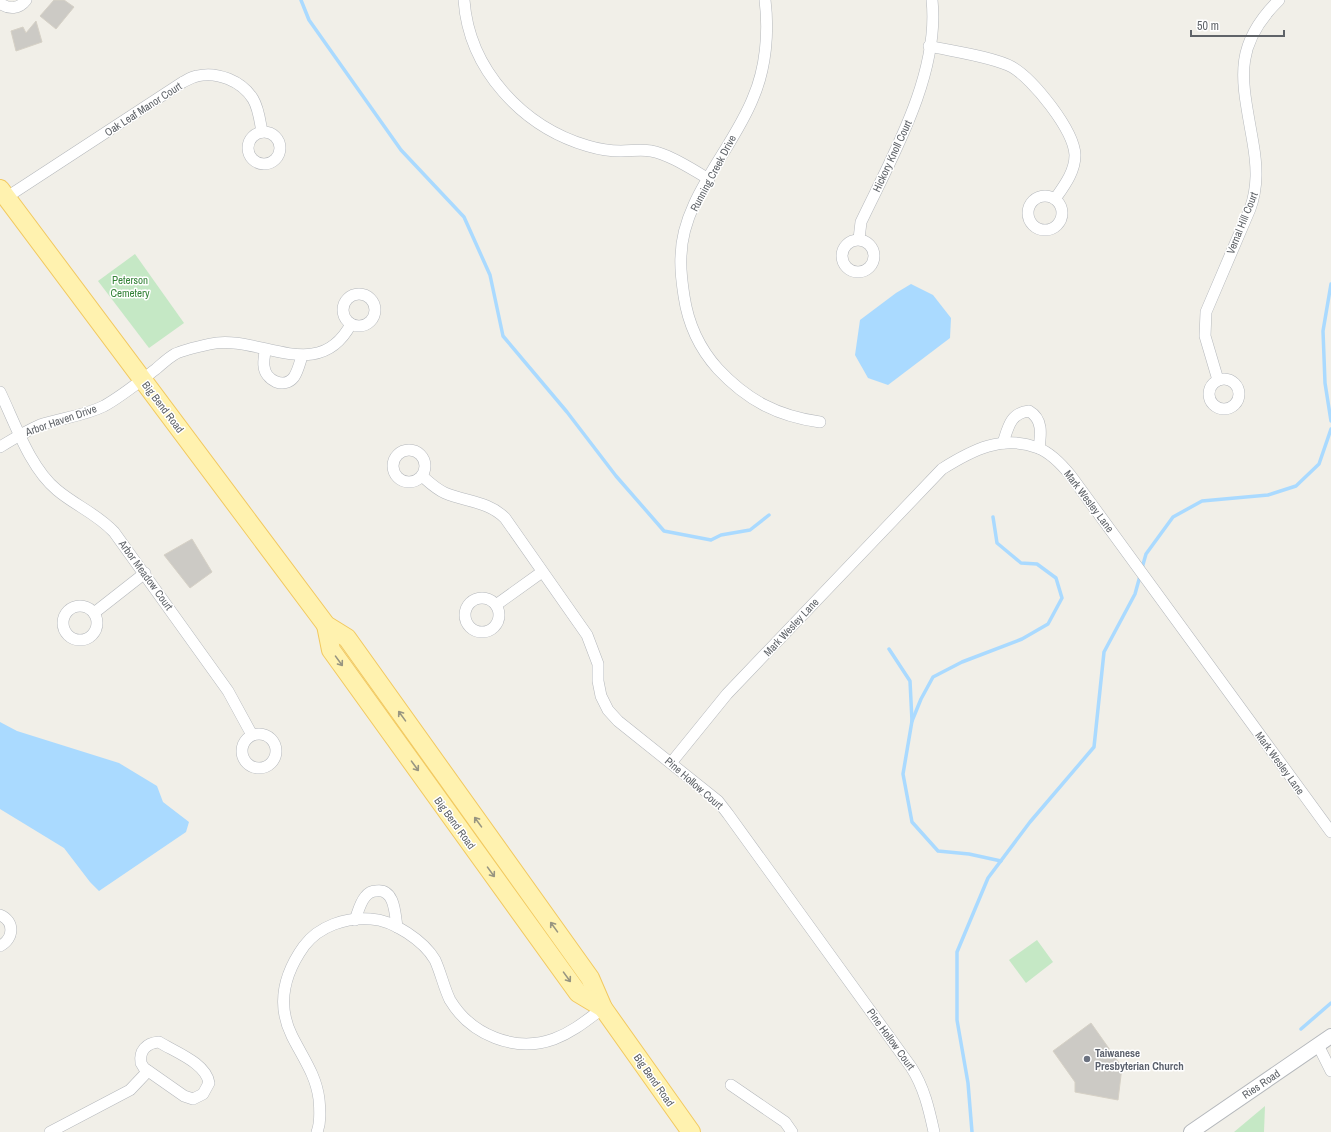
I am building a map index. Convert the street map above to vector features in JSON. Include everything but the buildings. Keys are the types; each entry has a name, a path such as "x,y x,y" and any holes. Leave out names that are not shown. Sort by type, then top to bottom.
{"main road":[{"name":"Big Bend Road","path":"3,193 326,625 347,638 590,978 602,1008 691,1132"}],"street":[{"path":"0,4 9,8 15,8 20,6 26,0"},
{"path":"464,0 467,23 473,41 489,72 508,99 543,128 590,147 620,151 637,149 653,151 709,179"},
{"name":"Running Creek Drive","path":"765,0 766,42 760,78 743,119 695,203 689,220 681,256 686,307 697,340 711,361 740,390 767,407 796,419 820,422"},
{"name":"Hickory Knoll Court","path":"859,239 861,222 908,124 922,78 929,46 933,14 932,0"},
{"name":"Vernal Hill Court","path":"1218,380 1205,336 1206,312 1255,196 1257,179 1256,162 1243,86 1242,71 1244,55 1259,23 1279,0"},
{"path":"929,46 1012,67 1040,92 1061,121 1073,145 1075,156 1068,182 1055,199"},
{"name":"Oak Leaf Manor Court","path":"3,193 183,82 196,76 212,75 230,79 242,88 253,99 262,132"},
{"path":"265,350 263,365 265,370 273,381 281,383 287,382 295,376 302,356 331,348 341,339 351,324"},
{"name":"Arbor Haven Drive","path":"0,447 20,434 40,425 81,415 104,406 142,380 175,354 210,344 228,342 302,356"},
{"name":"Arbor Meadow Court","path":"0,392 20,434 46,479 62,494 101,519 114,532 145,573 228,691 252,735"},
{"path":"1003,443 1011,419 1016,414 1029,411 1034,414 1040,424 1039,448"},
{"name":"Mark Wesley Lane","path":"671,763 727,694 929,481 942,469 968,454 993,444 1003,443 1039,448 1063,466 1331,832"},
{"name":"Pine Hollow Court","path":"422,476 437,489 446,494 486,505 497,510 505,518 586,635 598,664 598,681 601,696 608,710 618,721 718,801 912,1067 925,1094 934,1132"},
{"path":"496,605 542,572"},
{"path":"94,613 145,573"},
{"path":"355,920 365,897 370,893 380,891 385,892 392,899 397,926"},
{"path":"0,915 7,919 12,929 9,939 0,946"},
{"path":"317,1132 320,1108 318,1088 311,1070 285,1020 282,1001 286,979 294,961 309,939 331,925 345,920 372,919 397,926 421,943 434,959 450,998 461,1015 475,1029 506,1042 521,1043 554,1039 581,1025 602,1008"},
{"name":"Ries Road","path":"1191,1132 1331,1036"},
{"path":"159,1042 202,1069 208,1077 207,1089 203,1094 193,1099 184,1096 148,1071 140,1063 141,1052 148,1045 159,1042"},
{"path":"1318,1045 1331,1071"},
{"path":"50,1132 130,1090 148,1071"},
{"path":"731,1085 785,1122 792,1132"}],"green space":[{"name":"Peterson Cemetery","path":"135,254 184,323 149,348 98,281"},
{"path":"1037,940 1053,962 1026,983 1009,960"},
{"path":"1265,1106 1264,1132 1234,1132"}],"water":[{"path":"911,284 933,295 951,318 950,338 888,385 868,378 855,355 860,320 896,293"},
{"path":"0,722 17,731 119,763 157,786 163,802 189,822 186,832 99,891 90,882 64,848 0,809"}],"waterway":[{"path":"301,0 309,20 401,150 464,217 490,275 503,336 567,412 616,476 664,531 711,540 721,535 750,530 769,515"},
{"path":"1331,284 1323,331 1325,383 1331,421"},
{"path":"1142,568 1146,554 1173,517 1202,501 1268,495 1296,486 1319,464 1331,429"},
{"path":"912,721 921,699 933,677 962,662 1022,639 1048,624 1062,598 1056,578 1037,564 1021,563 997,543 993,517"},
{"path":"972,1132 968,1083 957,1020 957,952 988,878 1030,822 1094,747 1104,652 1135,594 1140,576"},
{"path":"889,649 910,681 912,721 903,774 912,822 938,851 969,854 1001,861"},
{"path":"1301,1029 1331,1003"}],"place":[{"name":"Taiwanese Presbyterian Church","path":"1087,1059"}]}
